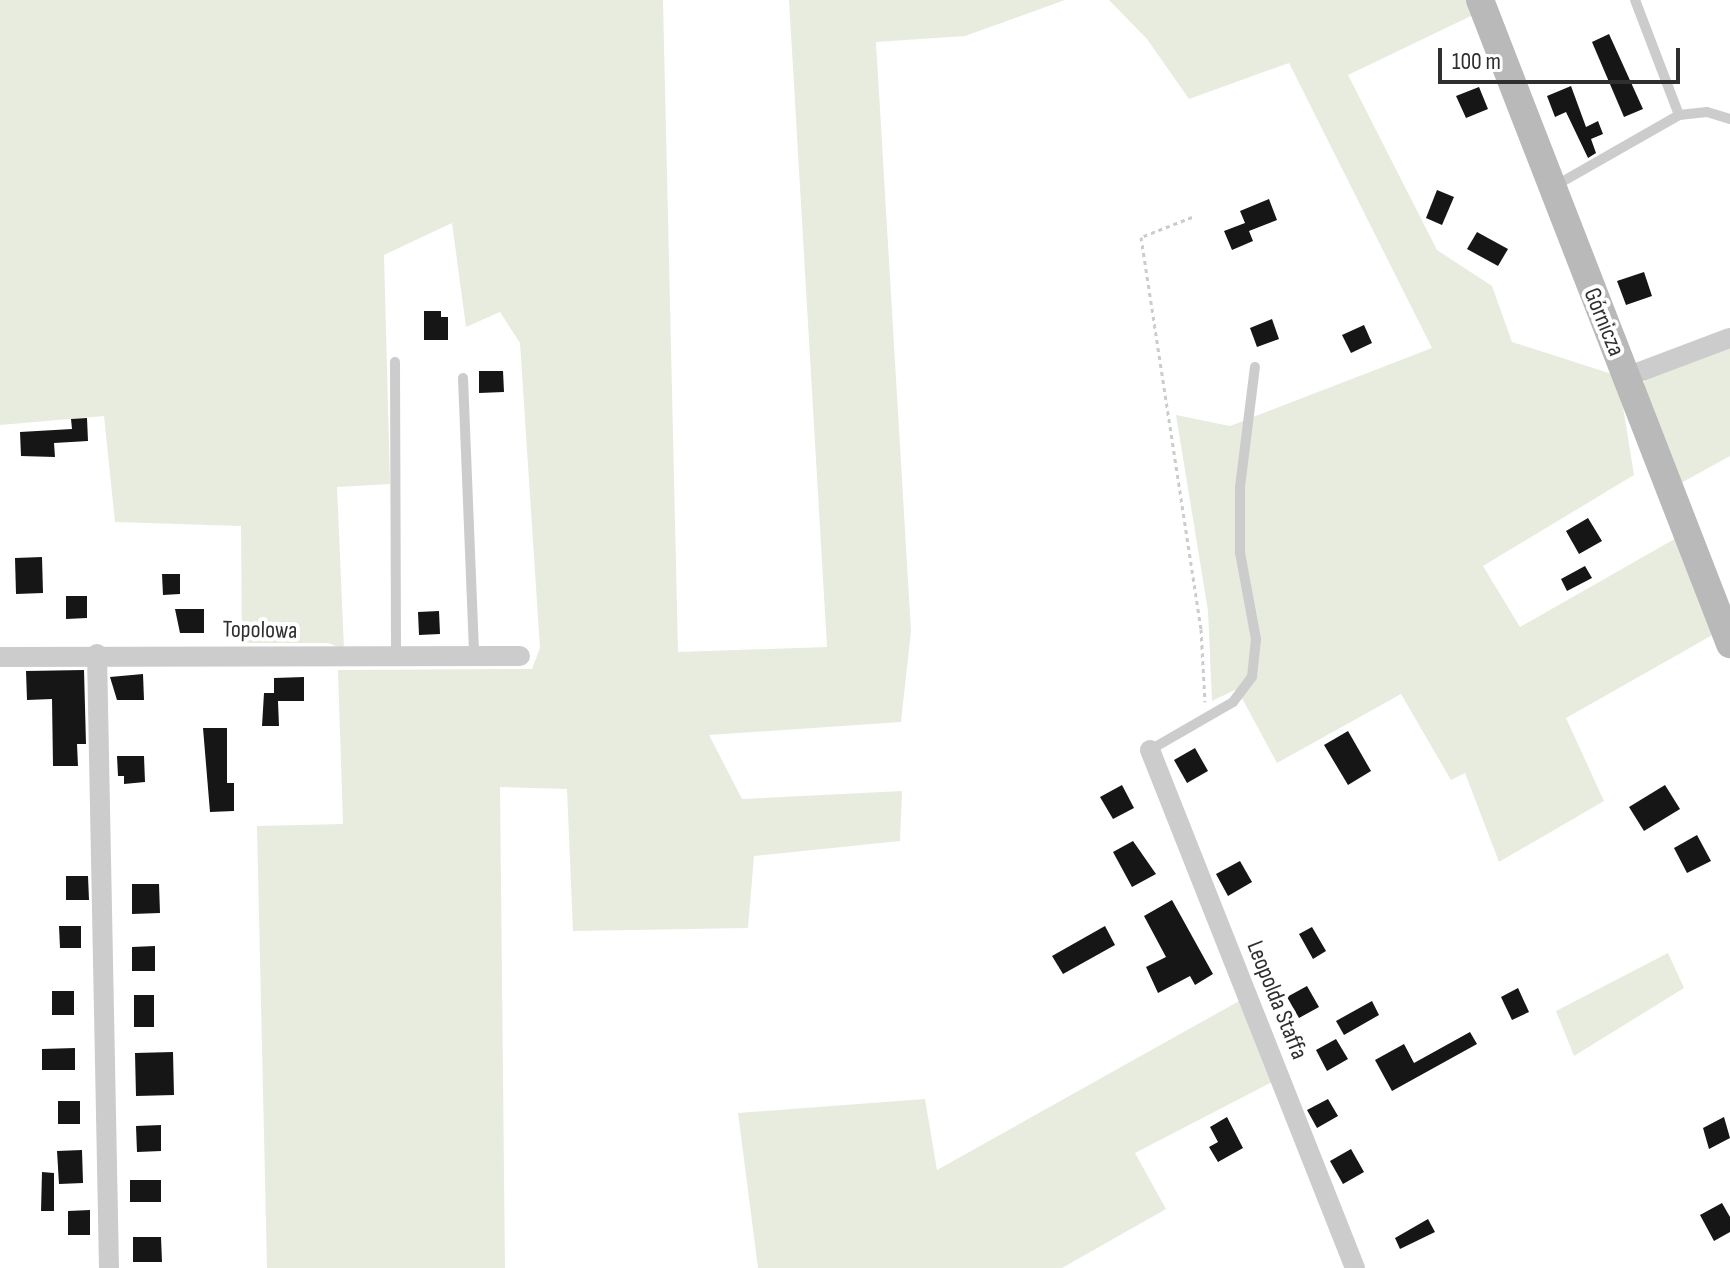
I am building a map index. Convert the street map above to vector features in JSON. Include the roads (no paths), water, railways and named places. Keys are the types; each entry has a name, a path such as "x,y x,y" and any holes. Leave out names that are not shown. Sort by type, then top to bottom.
{"street":[{"name":"Górnicza","path":"1480,0 1730,644"},
{"path":"1626,377 1730,338"},
{"path":"97,654 109,1268"},
{"name":"Topolowa","path":"0,657 97,654 396,658 520,656"},
{"name":"Leopolda Staffa","path":"1150,750 1355,1268"}],"lane":[{"path":"1635,0 1679,115"},
{"path":"1551,188 1679,115 1707,112 1730,119"},
{"path":"395,362 396,658"},
{"path":"1150,750 1233,702 1252,677 1256,639 1240,553 1240,487 1255,367"},
{"path":"463,378 474,657"}]}
